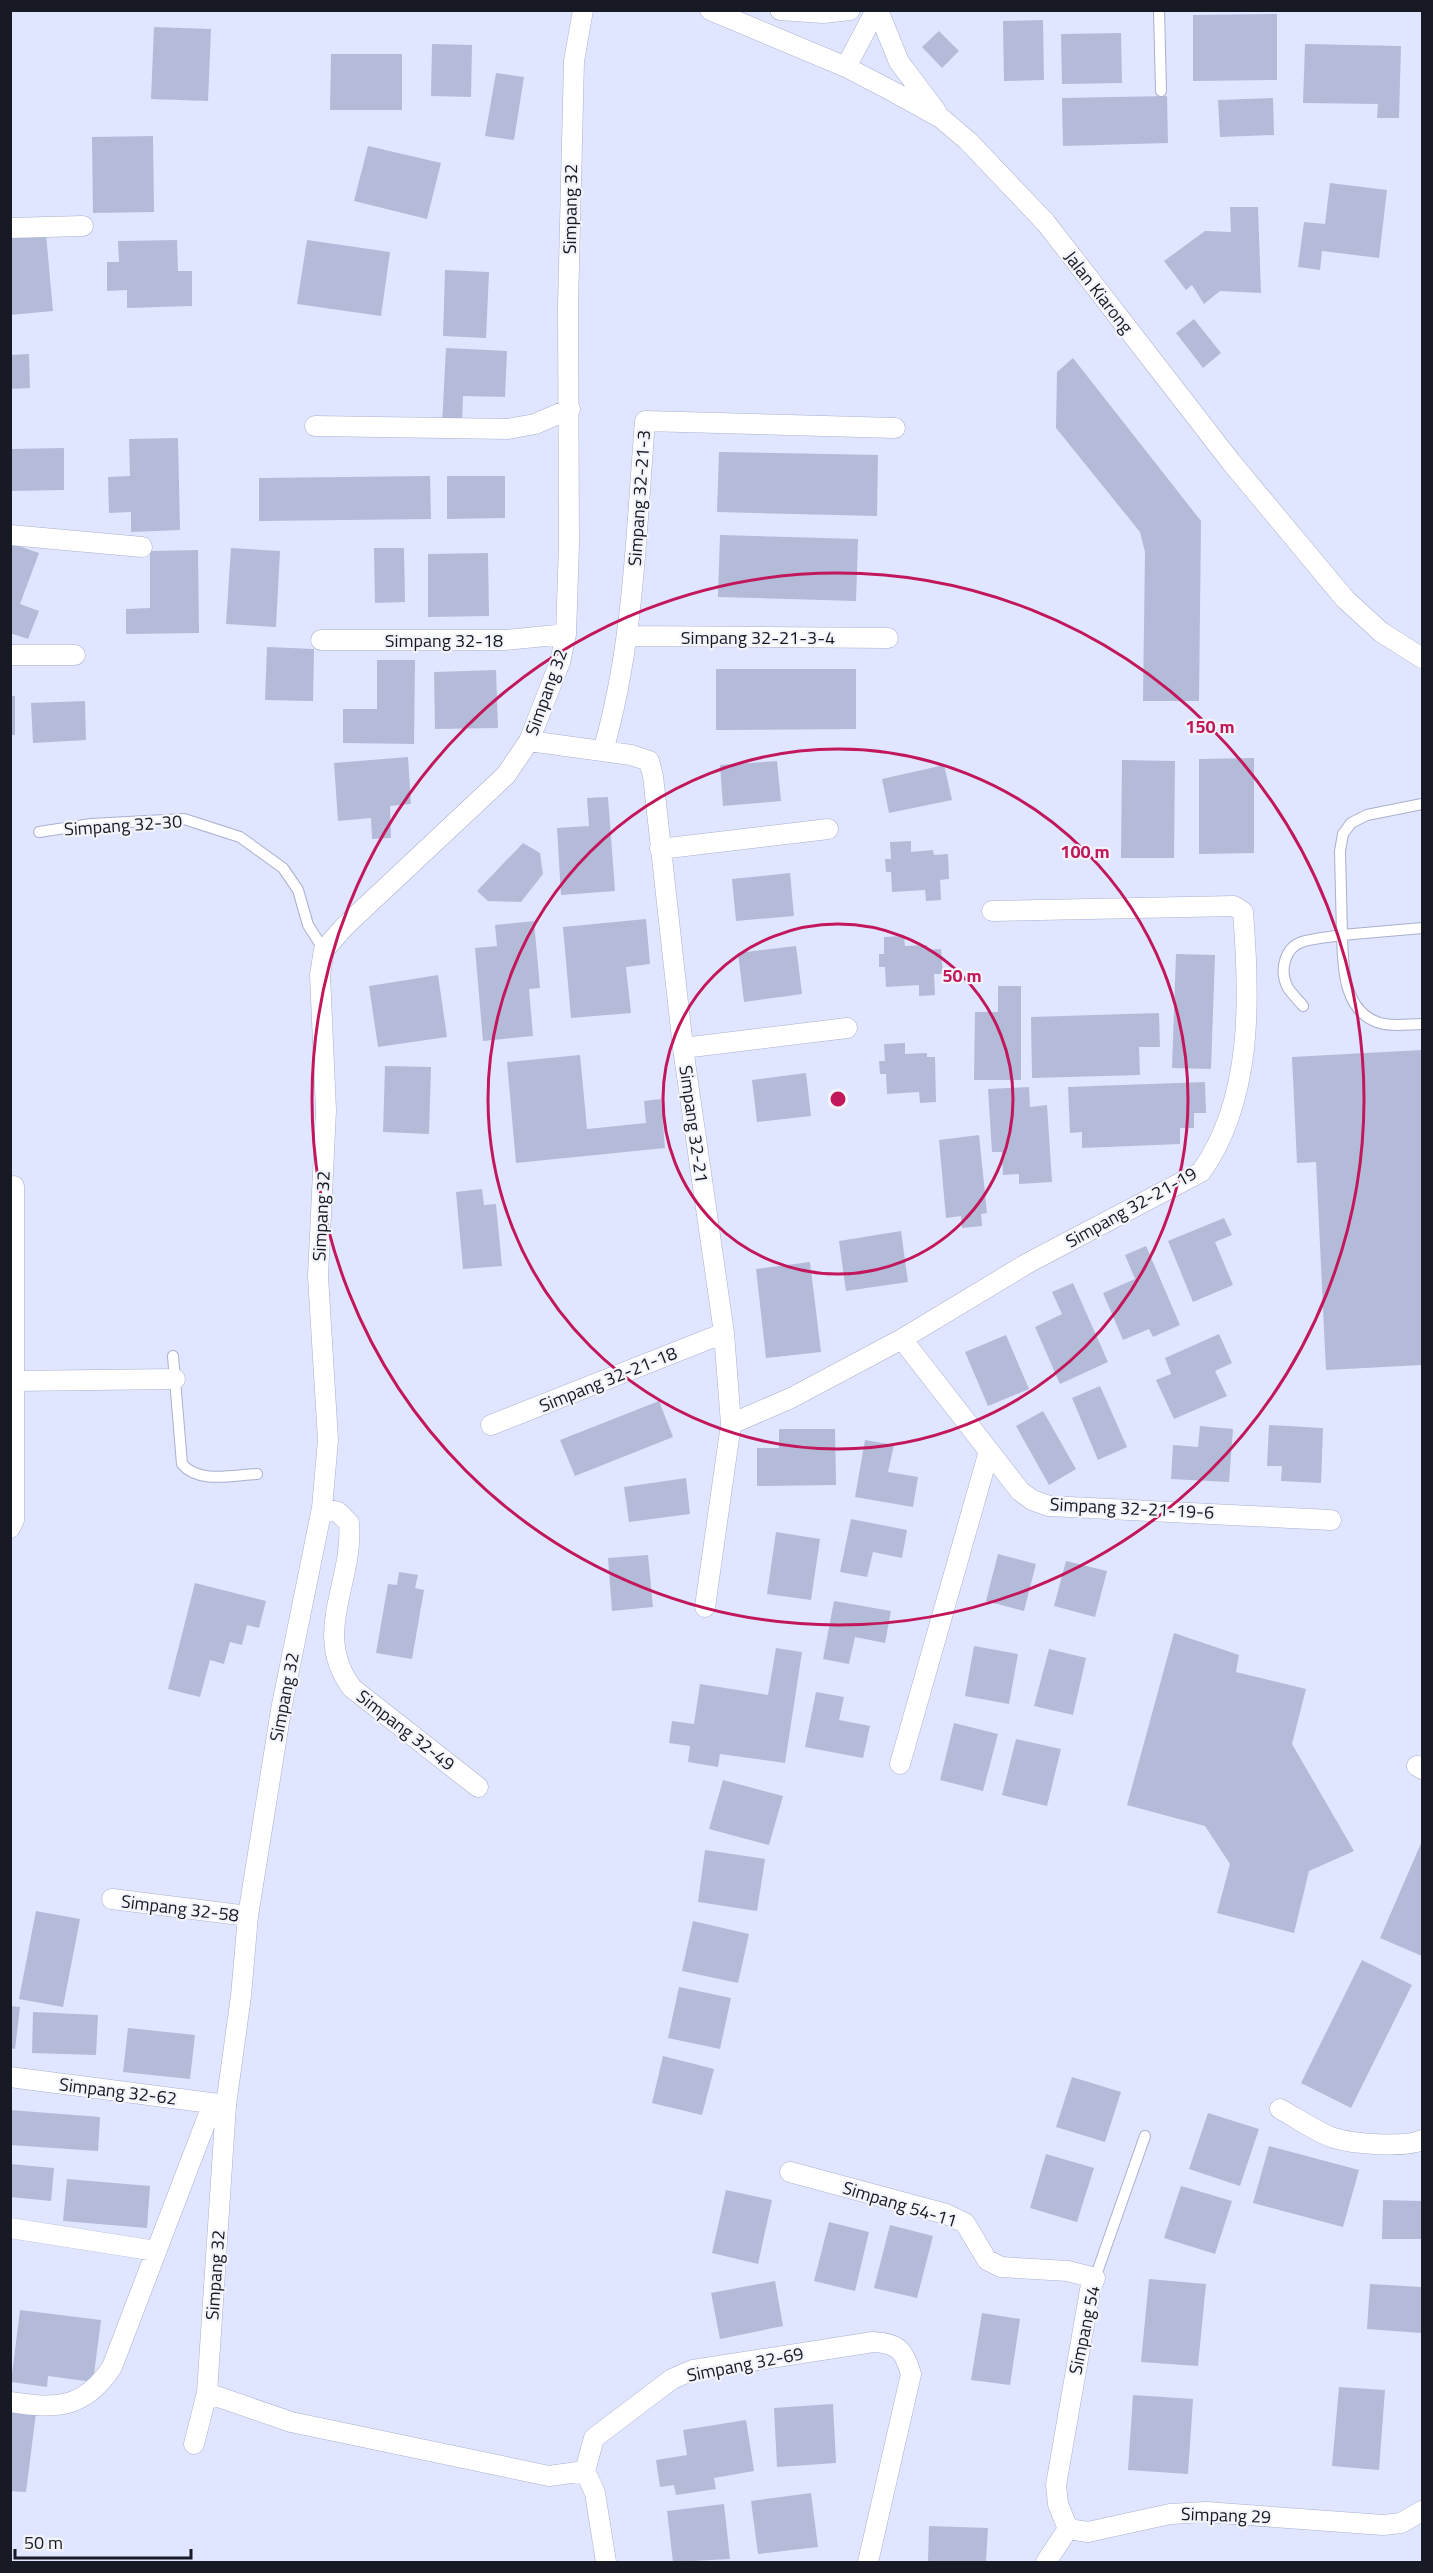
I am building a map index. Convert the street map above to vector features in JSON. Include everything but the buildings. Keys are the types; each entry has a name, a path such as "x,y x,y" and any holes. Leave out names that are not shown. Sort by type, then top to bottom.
{"street":[{"name":"Simpang 32","path":"194,2444 207,2393 226,2105 241,1996 248,1916 281,1710 322,1508 328,1440 318,1276 326,1110 320,975 324,950 345,926 506,775 530,741 560,662 566,634 570,409 568,306 574,61 584,10"},
{"name":"Jalan Kiarong","path":"710,10 846,68 941,118 968,141 1046,223 1231,462 1345,599 1381,632 1422,658"},
{"path":"780,10 814,13 850,10"},
{"path":"846,68 877,10"},
{"path":"877,10 899,62 941,118"},
{"path":"10,228 83,226"},
{"path":"315,426 508,429 535,424 570,409"},
{"name":"Simpang 32-21-3","path":"603,751 613,717 628,636 645,421 895,428"},
{"path":"10,535 142,547"},
{"name":"Simpang 32-18","path":"321,640 505,640 566,634"},
{"name":"Simpang 32-21-3-4","path":"628,636 888,638"},
{"path":"10,655 75,656"},
{"name":"Simpang 32-21","path":"530,741 631,754 649,761 683,1048 724,1333 731,1424 705,1607"},
{"path":"660,849 828,830"},
{"name":"Simpang 32-21-19","path":"731,1424 791,1398 903,1339 1028,1263 1201,1172 1216,1150 1240,1077 1245,1048 1243,912 1234,906 992,910"},
{"path":"683,1048 847,1028"},
{"path":"10,1528 14,1520 14,1186"},
{"name":"Simpang 32-21-18","path":"491,1425 724,1333"},
{"name":"Simpang 32-21-19-6","path":"903,1339 1020,1491 1032,1500 1049,1506 1331,1520"},
{"path":"14,1380 175,1379"},
{"path":"900,1764 989,1451"},
{"name":"Simpang 32-49","path":"322,1508 338,1512 349,1523 351,1541 334,1619 332,1642 340,1672 352,1688 478,1786"},
{"name":"Simpang 32-58","path":"112,1899 248,1916"},
{"name":"Simpang 32-62","path":"10,2077 226,2105"},
{"path":"10,2402 50,2408 77,2400 99,2386 112,2367 208,2116 226,2105"},
{"path":"1280,2109 1335,2138 1389,2144 1414,2144 1422,2140"},
{"name":"Simpang 54-11","path":"790,2172 946,2214 965,2223 987,2260 1001,2267 1068,2271 1095,2278"},
{"path":"10,2228 156,2251"},
{"name":"Simpang 54","path":"1068,2529 1058,2504 1056,2485 1075,2366 1090,2290 1095,2278"},
{"name":"Simpang 32-69","path":"585,2471 594,2438 672,2379 693,2370 873,2342 888,2343 901,2351 910,2374 868,2562"},
{"path":"207,2393 291,2422 426,2452 549,2476 585,2471 595,2493 606,2562"},
{"name":"Simpang 29","path":"1068,2529 1088,2532 1170,2514 1206,2512 1383,2525 1401,2523 1422,2511"},
{"path":"1046,2562 1068,2529"}],"lane":[{"path":"1159,10 1161,91"},
{"path":"1422,804 1367,815 1351,823 1343,834 1340,851 1342,935 1347,984 1352,1002 1366,1017 1382,1024 1422,1023"},
{"name":"Simpang 32-30","path":"39,832 91,824 184,819 240,837 284,868 298,890 308,926 324,950"},
{"path":"1303,1006 1288,988 1284,974 1284,962 1289,950 1303,941 1422,928"},
{"path":"173,1356 182,1464 191,1474 202,1476 257,1474"},
{"name":"Simpang 54","path":"1095,2278 1144,2136"}]}
